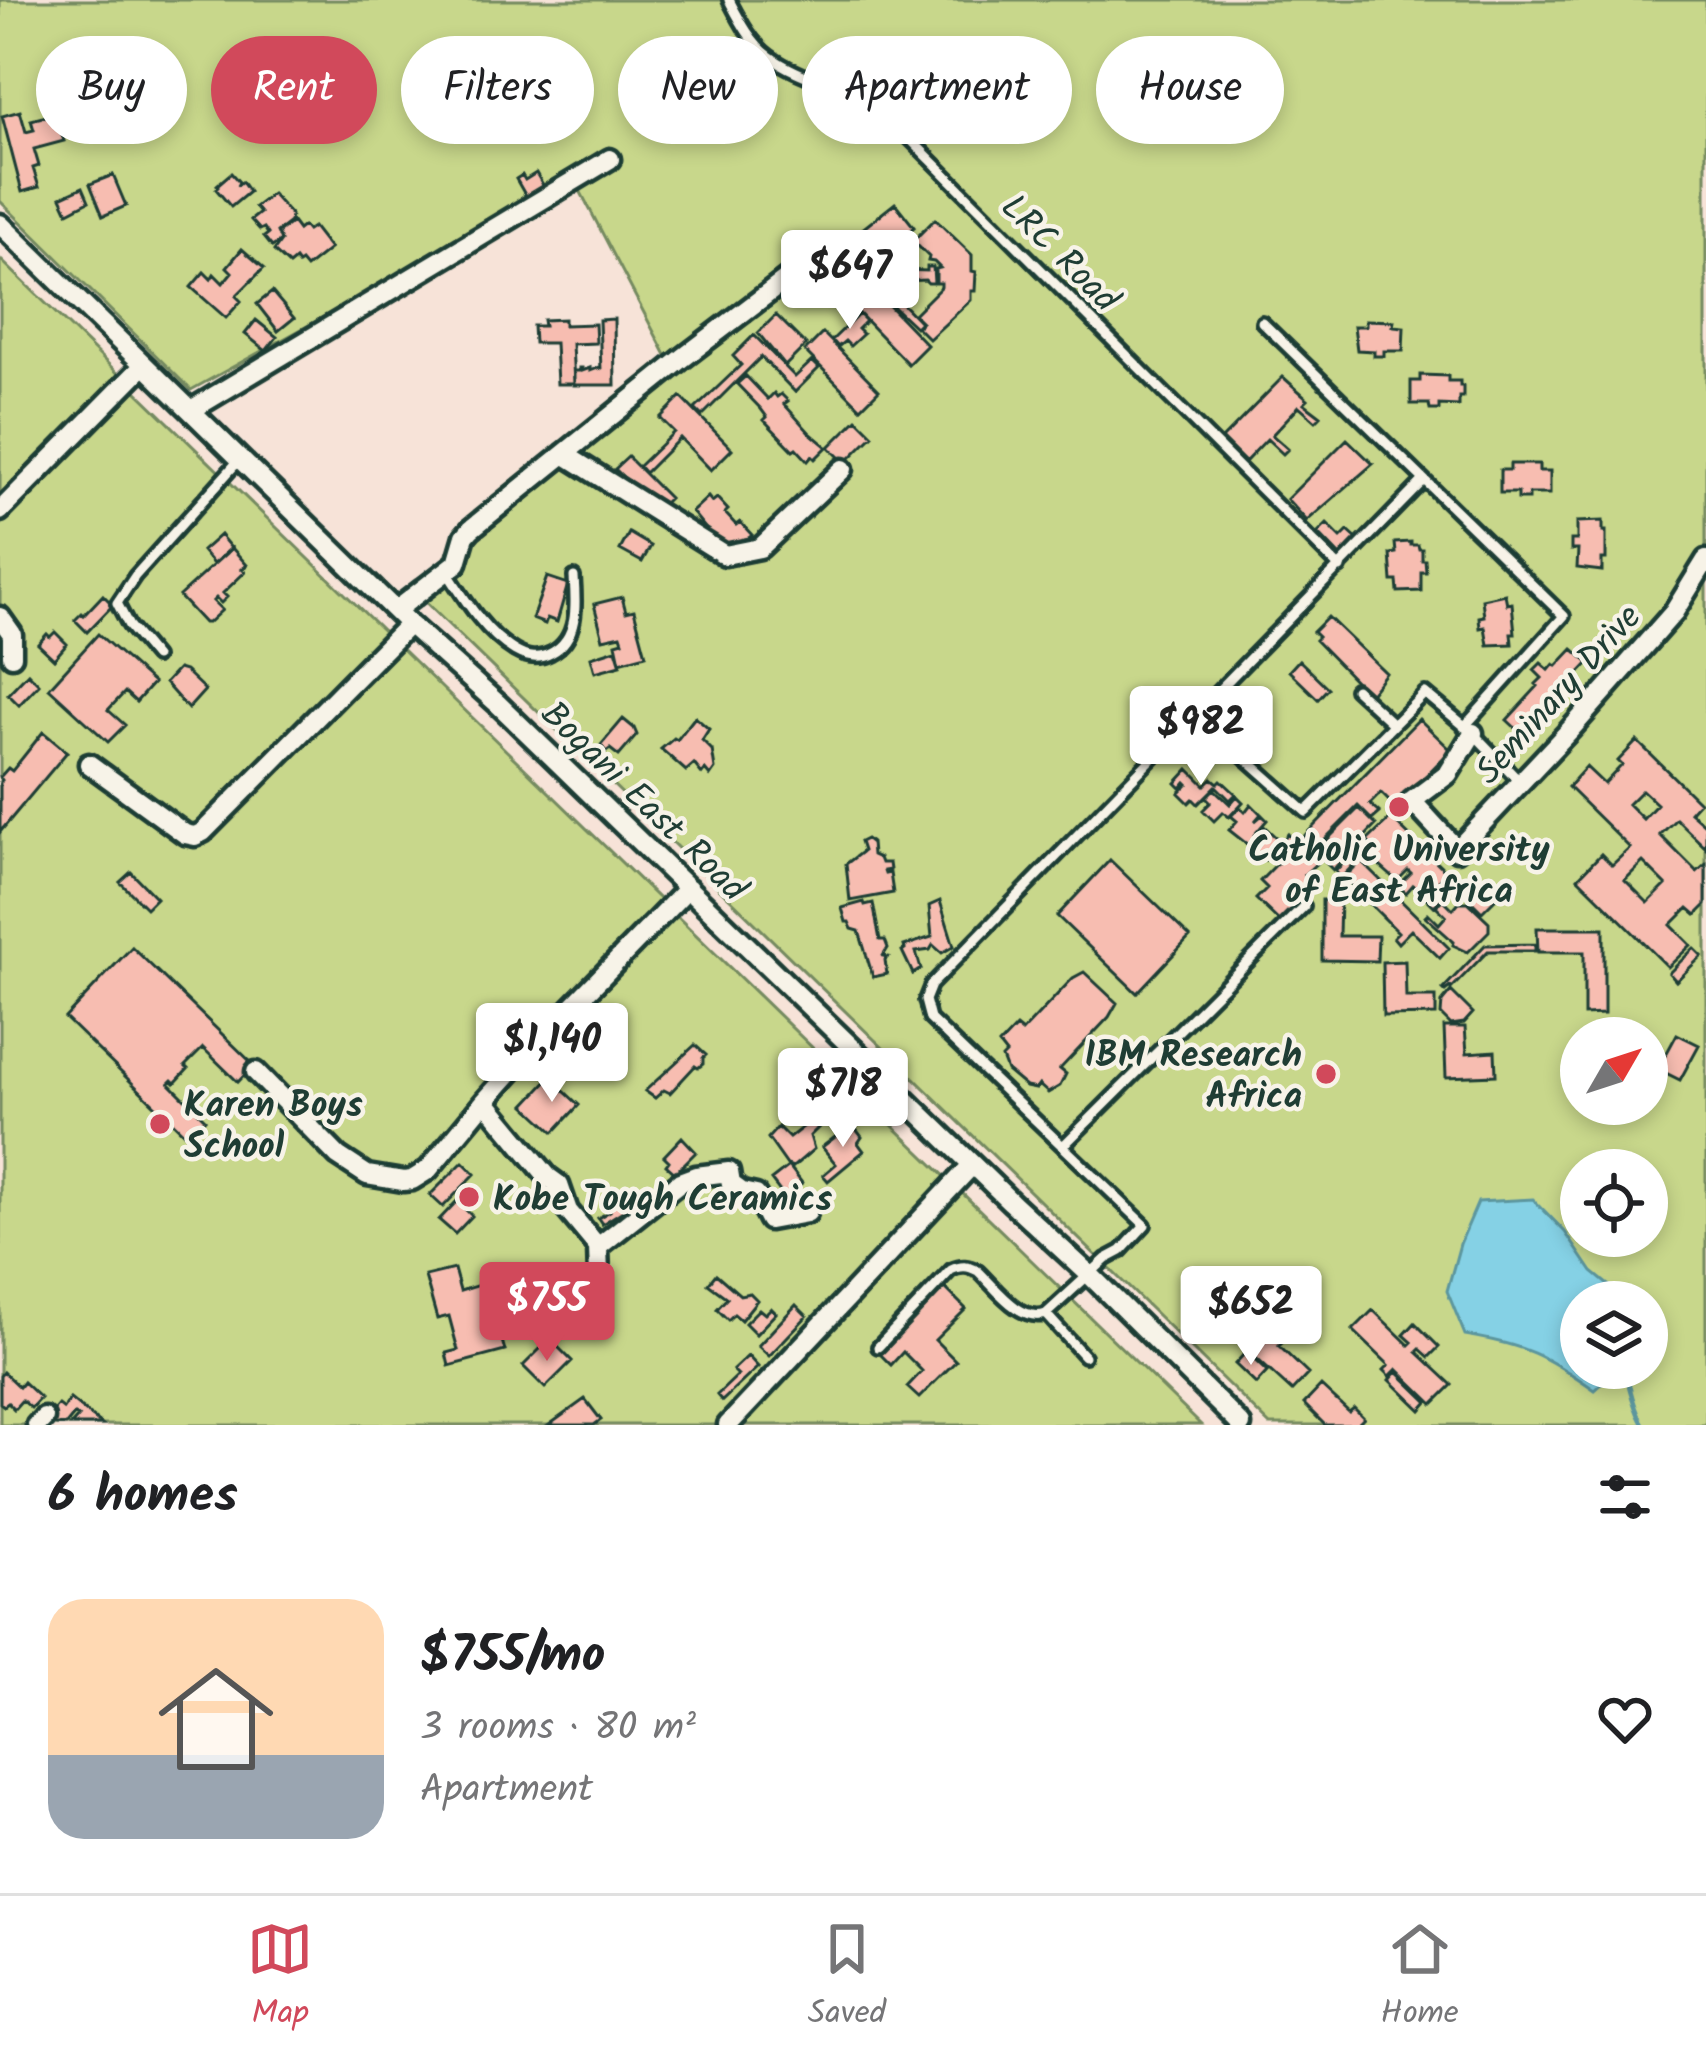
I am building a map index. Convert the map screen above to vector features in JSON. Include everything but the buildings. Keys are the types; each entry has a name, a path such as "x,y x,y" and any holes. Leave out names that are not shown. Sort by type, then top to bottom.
{"street":[{"path":"190,410 610,159"},
{"name":"Bogani East Road","path":"0,224 1241,1425"},
{"path":"88,764 185,834 203,832 460,559 468,532 817,256"},
{"path":"0,511 144,365"},
{"path":"564,454 725,555 760,548 843,469"},
{"name":"Seminary Drive","path":"1468,730 1448,774 1412,801 1457,850 1674,612 1705,568"},
{"path":"0,617 14,638 13,656"},
{"path":"256,1072 338,1156 367,1175 412,1180 428,1170 537,1043 688,888"},
{"path":"485,1101 559,1185 568,1211 598,1247 599,1306"},
{"path":"728,1425 972,1165"},
{"path":"598,1247 680,1182 695,1176 729,1172 731,1184 756,1195 769,1220 807,1214"}],"lane":[{"name":"LRC Road","path":"730,0 749,34 769,56 859,96 890,119 1340,568"},
{"path":"1262,322 1564,616 1468,730"},
{"path":"155,657 117,603 135,576 241,458"},
{"path":"878,1347 960,1266 978,1271 1025,1315 1046,1314 1145,1225 930,1019 925,1000 931,985 1424,480"},
{"path":"447,572 492,632 532,658 561,647 572,631 574,577"},
{"path":"1355,689 1394,724"},
{"path":"1196,714 1306,812 1425,693 1521,783"},
{"path":"1064,1146 1304,906"},
{"path":"1046,1314 1084,1356"}],"green space":[{"path":"0,0 1706,0 1706,1425 1270,1425 411,588 677,376 574,179 191,390 0,201"},
{"path":"0,259 1201,1425 0,1425"}],"water":[{"path":"1533,1199 1560,1227 1560,1257 1582,1257 1603,1281 1560,1281 1560,1367 1534,1353 1465,1335 1447,1291 1478,1202"}],"waterway":[{"path":"1630,1389 1644,1425"}],"place":[{"name":"Catholic University of East Africa","path":"1399,807"},
{"name":"IBM Research Africa","path":"1326,1074"},
{"name":"Karen Boys School","path":"160,1124"},
{"name":"Kobe Tough Ceramics","path":"469,1197"}]}
